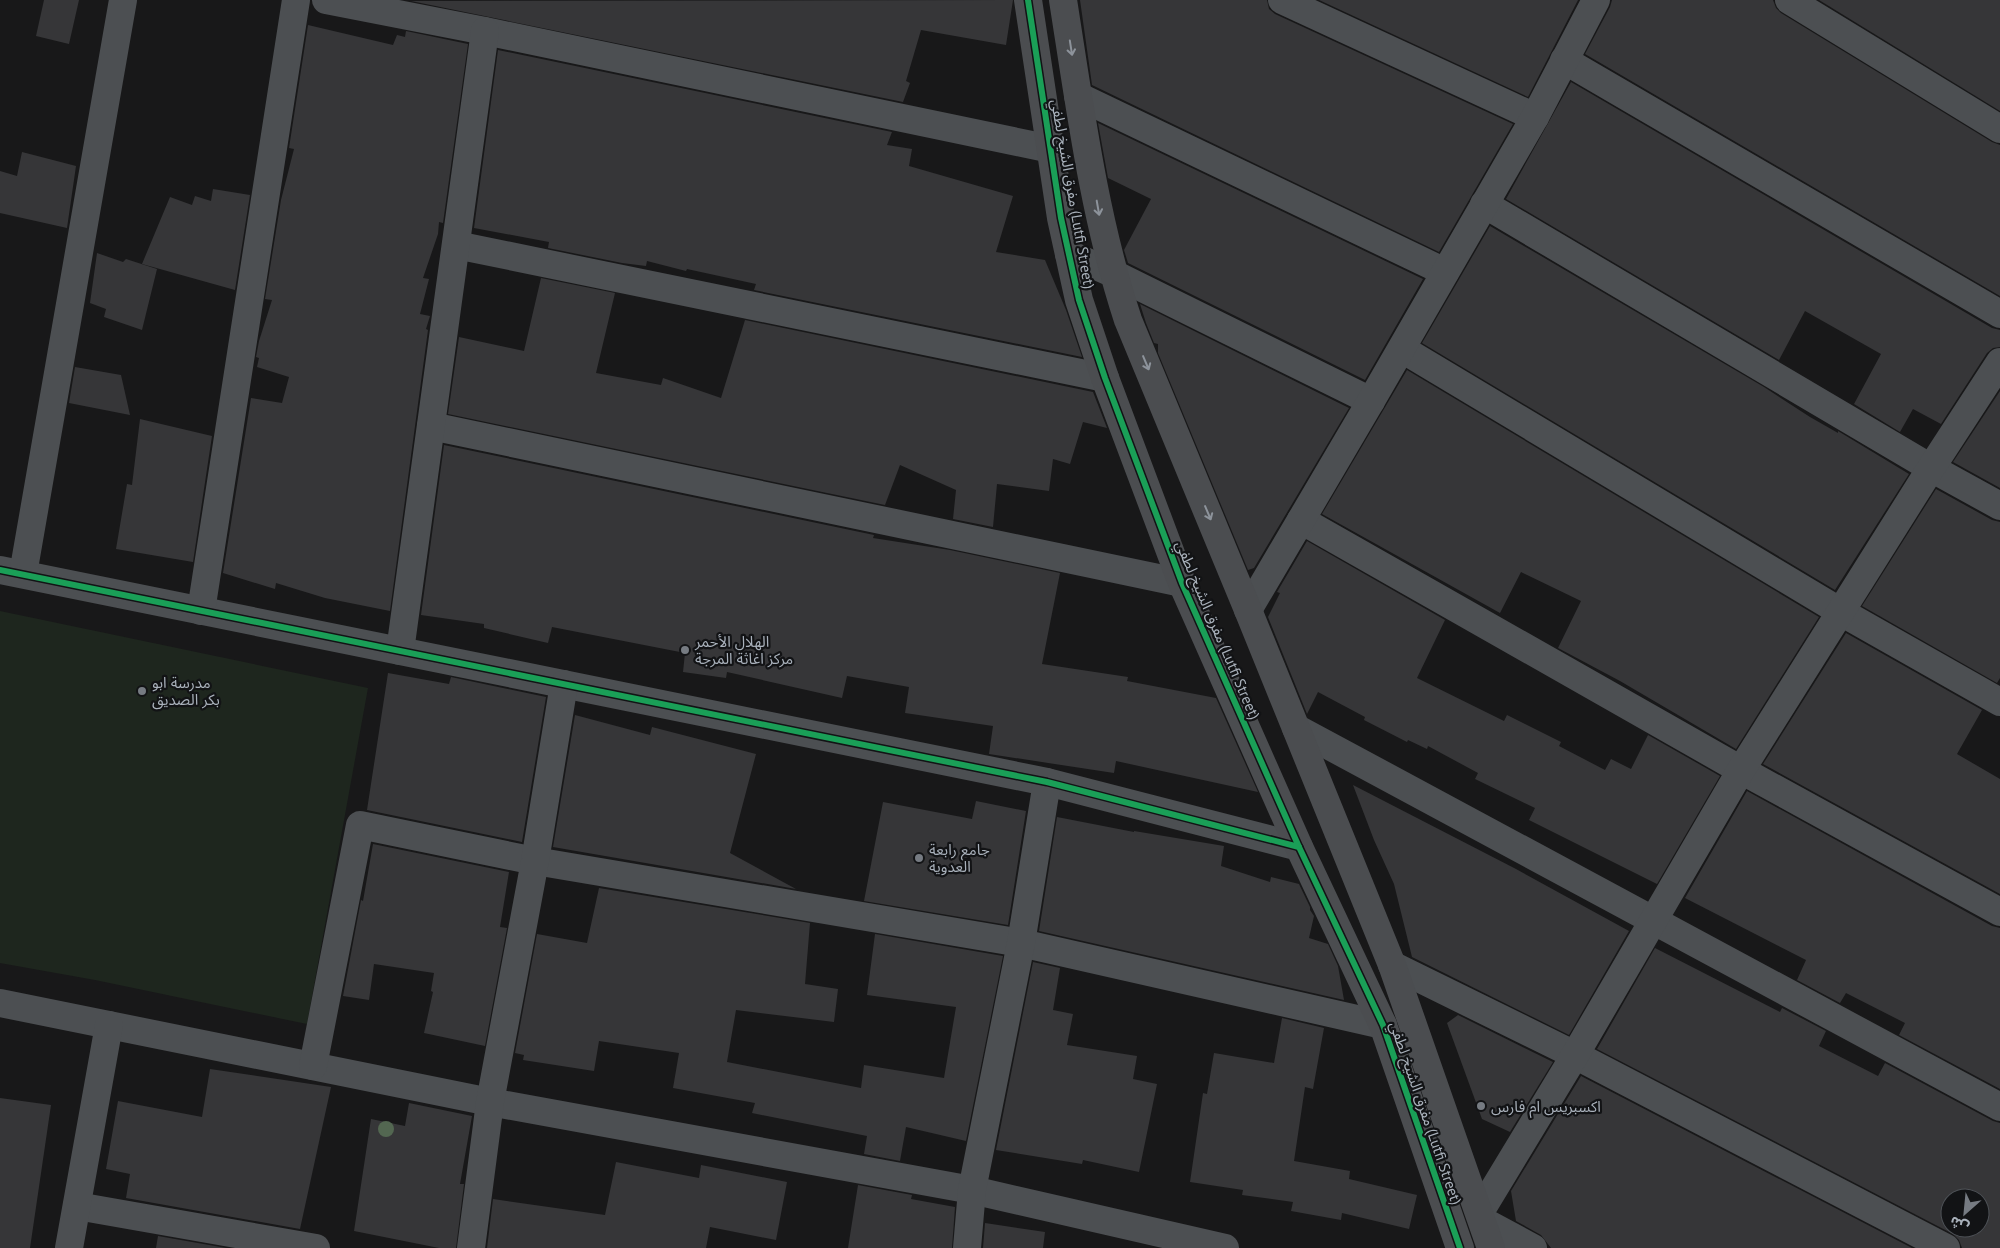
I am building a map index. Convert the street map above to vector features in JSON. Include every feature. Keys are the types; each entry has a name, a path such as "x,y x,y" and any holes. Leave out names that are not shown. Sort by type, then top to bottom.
{"street":[{"path":"123,0 11,572 1047,782 1299,847"},
{"path":"201,610 296,0"},
{"path":"326,0 485,31 1051,149"},
{"name":"مفرق الشيخ لطفي (Lutfi Street)","path":"1028,0 1061,218 1079,300 1105,378 1182,583 1299,847 1382,1025 1460,1248"},
{"path":"1063,0 1102,229 1112,273 1128,320 1392,965 1491,1248"},
{"path":"1282,0 1535,116"},
{"path":"1248,610 1402,349 1535,116 1596,0"},
{"path":"1789,0 2000,129"},
{"path":"400,651 485,31"},
{"path":"1564,60 2000,314"},
{"path":"1078,96 1445,272"},
{"path":"1484,204 1931,468 2000,506"},
{"path":"456,245 1105,378"},
{"path":"1069,254 1112,273 1371,401"},
{"path":"1402,349 1841,612 2000,702"},
{"path":"1481,1216 1741,770 2000,362"},
{"path":"430,426 1182,583"},
{"path":"1301,520 1741,770 2000,912"},
{"path":"472,1248 490,1102 564,684"},
{"path":"1296,728 2000,1107"},
{"path":"967,1248 972,1190 1021,943 1047,782"},
{"path":"313,1066 360,825 534,862 1021,943 1382,1025"},
{"path":"1392,965 1575,1055 1946,1248"},
{"path":"0,1003 490,1102 972,1190 1224,1248"},
{"path":"69,1248 108,1025"},
{"path":"77,1206 316,1248"},
{"path":"1481,1216 1533,1248"}],"shaded area":[{"path":"0,611 368,688 307,1024 95,980 0,963"}],"building":[{"path":"44,0 79,0 69,44 36,36"},
{"path":"1013,0 1006,45 921,30 906,81 910,83 903,102 411,1"},
{"path":"1080,0 1267,0 1269,9 1275,14 1513,124 1439,252 1092,85"},
{"path":"1319,0 1578,0 1528,97"},
{"path":"1612,0 1773,0 1776,8 1781,13 1992,142 2000,145 2000,296 1585,54"},
{"path":"1819,0 2000,0 2000,111"},
{"path":"308,25 393,45 397,35 405,37 406,31 468,44 443,223 439,222 438,234 423,278 429,279 420,314 430,316 426,329 428,330 390,611 325,598 276,583 275,589 223,573 251,398 282,403 289,377 257,367 259,358 256,357 272,300 265,299 281,200 294,149 289,148"},
{"path":"498,50 892,132 887,145 912,149 909,166 1013,196 996,252 1045,260 1066,310 1082,357 754,290 756,284 687,269 686,271 647,261 646,266 622,263 548,248 549,242 474,228"},
{"path":"1571,82 1992,328 2000,330 2000,347 1993,348 1987,353 1941,424 1913,409 1900,432 1854,404 1881,354 1805,311 1779,360 1506,199"},
{"path":"1098,123 1423,279 1365,380 1128,263 1124,250 1151,199 1108,178"},
{"path":"22,152 76,166 67,228 0,213 0,171 17,176"},
{"path":"213,189 250,195 235,290 142,264 170,197 192,205 195,196 211,201"},
{"path":"1490,226 1909,474 1835,590 1422,343"},
{"path":"97,253 123,262 126,259 157,269 142,330 104,317 106,309 90,303"},
{"path":"541,278 615,293 596,373 661,385 663,378 721,398 745,320 1093,392 1107,428 1083,422 1070,464 1053,459 1049,491 997,484 993,527 953,519 956,490 900,465 885,505 448,414 459,337 524,351"},
{"path":"1140,304 1349,408 1254,568 1248,570 1158,353 1158,344 1154,343"},
{"path":"75,367 121,375 130,415 69,403"},
{"path":"1407,370 1819,617 1736,749 1620,681 1558,648 1581,601 1521,572 1500,613 1322,514"},
{"path":"2000,391 2000,488 1953,462"},
{"path":"140,419 212,436 193,562 116,549 127,484 132,485"},
{"path":"444,445 874,535 873,538 950,550 1060,573 1042,664 1128,677 1127,681 1216,698 1258,792 1116,761 1114,773 989,754 993,726 905,713 909,687 847,676 842,698 727,672 726,678 683,672 685,653 552,627 548,643 484,628 484,624 421,615"},
{"path":"1936,489 1992,520 2000,522 2000,678 1997,683 1862,606"},
{"path":"1307,541 1445,620 1417,678 1504,721 1507,715 1561,742 1559,746 1605,770 1611,759 1631,769 1648,735 1720,776 1657,884 1529,820 1535,808 1475,779 1478,773 1428,746 1427,749 1408,740 1407,742 1364,720 1365,717 1318,692 1307,714 1268,617 1280,593 1277,592"},
{"path":"1846,633 1982,710 1957,754 2000,779 2000,894 1763,764"},
{"path":"388,673 449,684 451,677 546,697 522,842 367,810"},
{"path":"575,715 650,735 652,727 756,754 730,853 796,889 553,847"},
{"path":"1353,785 1516,869 1629,931 1569,1035 1412,957 1394,884 1374,840"},
{"path":"1747,791 1992,926 2000,928 2000,1089 1899,1035 1905,1023 1846,993 1840,1003 1797,980 1806,960 1685,898"},
{"path":"976,801 1026,811 1008,925 864,901 883,802 972,819"},
{"path":"1057,817 1134,832 1224,846 1221,866 1270,882 1271,877 1299,884 1314,916 1309,938 1328,944 1338,966 1344,1000 1039,931"},
{"path":"373,844 509,872 500,927 507,928 485,1046 424,1033 433,992 431,991 434,973 374,964 369,1000 343,996"},
{"path":"599,888 810,923 805,984 838,989 834,1022 736,1010 727,1062 861,1088 864,1065 944,1078 956,1007 867,995 875,934 1003,956 966,1141 906,1127 900,1161 864,1154 867,1136 752,1113 755,1103 673,1088 679,1053 599,1041 594,1071 523,1060 524,1055 515,1053 537,934 587,943"},
{"path":"1655,948 1780,1012 1782,1008 1826,1031 1819,1046 1878,1076 1885,1063 2000,1123 2000,1248 1962,1248 1957,1238 1990,1238 1990,1188 1940,1188 1940,1227 1597,1049"},
{"path":"1033,962 1060,968 1053,1010 1073,1014 1067,1045 1137,1056 1133,1079 1157,1084 1139,1172 1083,1160 1082,1164 996,1150"},
{"path":"1458,1015 1553,1062 1510,1132 1482,1119 1447,1023"},
{"path":"1282,1018 1324,1028 1313,1089 1305,1087 1294,1161 1350,1171 1349,1179 1417,1195 1409,1229 1342,1213 1341,1220 1291,1211 1293,1202 1242,1195 1243,1190 1190,1182 1203,1093 1207,1094 1214,1053 1274,1063"},
{"path":"210,1069 331,1087 300,1229 126,1198 130,1174 106,1169 118,1101 202,1117"},
{"path":"1581,1076 1912,1248 1551,1248 1541,1235 1516,1221 1511,1191"},
{"path":"0,1098 51,1105 30,1248 0,1248"},
{"path":"409,1103 472,1116 460,1184 464,1184 456,1248 439,1248 354,1231 371,1119 405,1126"},
{"path":"616,1162 699,1178 701,1165 787,1182 776,1240 710,1227 706,1248 487,1248 493,1199 605,1215"},
{"path":"858,1185 912,1195 911,1199 955,1207 952,1248 848,1248"},
{"path":"985,1223 1045,1232 1043,1248 983,1248"},
{"path":"158,1236 226,1248 156,1248"}],"cycle path":[{"path":"1028,0 1061,218 1079,300 1105,378 1182,583 1299,847 1383,1025 1460,1248"},
{"path":"0,570 1047,782 1299,847"}],"place":[{"name":"الهلال الأحمر مركز اغاثة المرجة","path":"685,650"},
{"name":"مدرسة ابو بكر الصديق","path":"142,691"},
{"name":"جامع رابعة العدوية","path":"919,858"},
{"name":"اكسبريس ام فارس","path":"1481,1106"}]}
